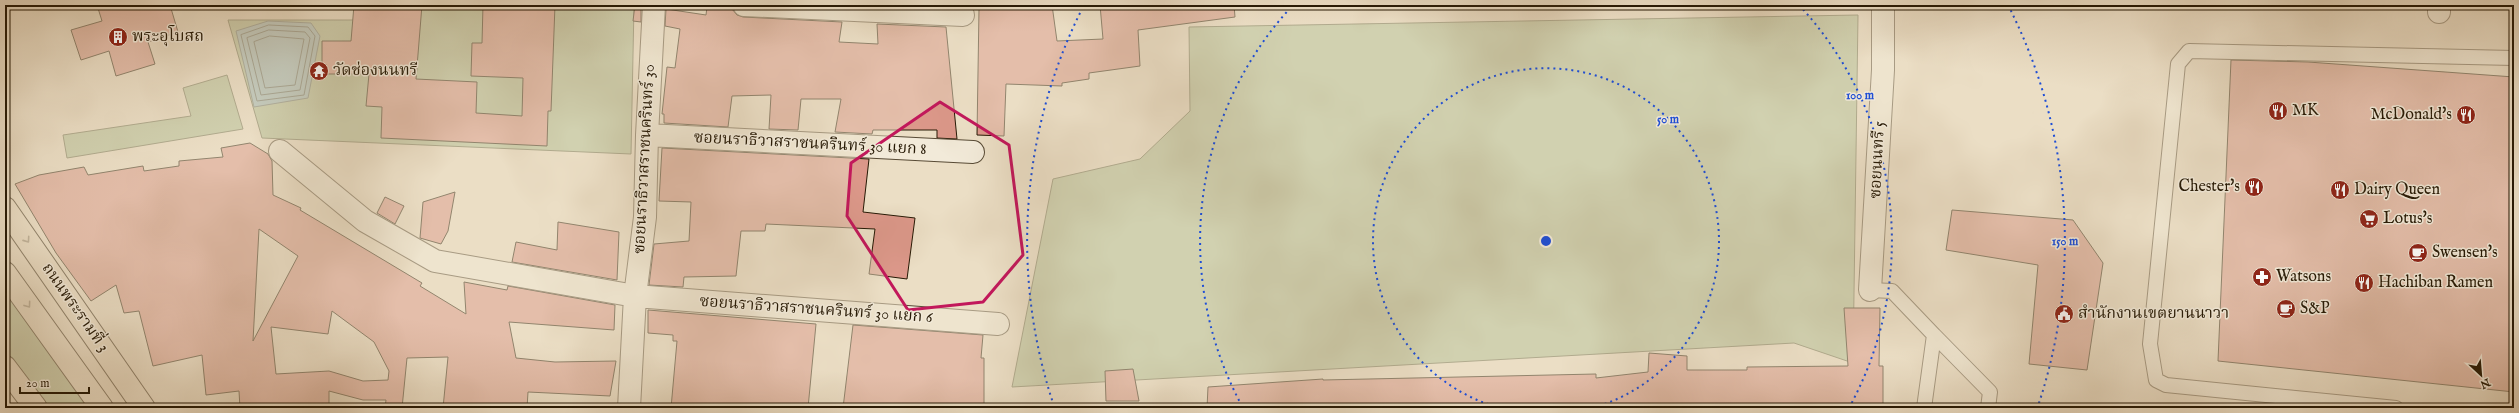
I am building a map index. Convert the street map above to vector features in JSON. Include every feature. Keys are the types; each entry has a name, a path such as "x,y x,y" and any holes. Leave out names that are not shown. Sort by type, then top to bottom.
{"main road":[{"name":"ถนนพระรามที่ 3","path":"5,208 144,408"},
{"path":"5,273 102,408"},
{"path":"5,367 36,408"}],"street":[{"name":"ซอยนราธิวาสราชนครินทร์ 30","path":"629,408 635,296 645,217 647,135 654,5"},
{"path":"744,5 963,15"},
{"name":"ซอยนนทรี 5","path":"1870,290 1882,77 1883,5"},
{"name":"ซอยนราธิวาสราชนครินทร์ 30 แยก 8","path":"647,135 973,152"},
{"name":"ซอยนราธิวาสราชนครินทร์ 30 แยก 6","path":"280,151 365,222 435,261 635,296 998,324"}],"lane":[{"path":"2396,408 2166,385 2156,380 2150,344 2178,64 2189,51 2514,58"},
{"path":"1870,290 1892,291 1990,392 1988,408"},
{"path":"1924,408 1934,335"}],"highlighted area":[{"path":"940,102 1009,145 1023,255 983,302 908,310 847,216 851,163"}],"green space":[{"path":"373,5 634,5 631,154 262,138 228,20 369,20"},
{"path":"1858,15 1853,363 1794,343 1012,387 1053,179 1140,159 1190,111 1189,27"},
{"path":"227,75 243,129 67,158 63,135 191,116 183,88"},
{"path":"5,278 103,408 34,408 5,366"}],"water":[{"path":"268,21 311,23 320,36 308,98 254,107 236,31"}],"building":[{"name":"พระอุโบสถ","path":"97,5 170,5 178,32 148,42 155,64 116,76 109,51 81,60 71,30 102,21"},
{"path":"354,5 422,5 416,79 477,82 476,113 522,116 523,78 471,76 472,43 482,43 483,5 555,5 551,111 548,111 547,146 381,138 382,107 366,106 369,74 322,74 322,41 351,41"},
{"path":"635,5 641,6 641,22 633,21"},
{"path":"1027,5 1052,5 1057,41 1103,39 1100,5 1234,5 1235,17 1138,30 1140,66 1089,73 1089,79 1062,83 1062,86 1006,84 1004,136 977,135 979,9 1028,8"},
{"path":"707,7 732,9 737,15 743,17 842,22 839,42 878,44 877,24 946,27 957,139 937,138 937,130 873,130 872,134 835,132 841,99 801,99 798,130 769,129 771,95 732,96 728,127 664,123 664,114 662,114 667,67 675,68 680,29 665,26 666,9 706,15"},
{"name":"Lotus's","path":"2231,60 2308,62 2514,77 2514,392 2218,361"},
{"path":"250,143 268,154 272,161 273,195 301,208 300,210 422,283 420,286 466,314 464,282 507,290 508,286 615,305 614,330 509,322 516,358 555,362 616,361 610,396 528,392 527,408 443,408 448,357 407,358 402,408 385,408 386,400 363,400 329,391 329,408 240,408 239,391 206,395 202,355 153,366 139,311 124,313 116,285 91,301 56,253 15,184 39,175 84,167 88,175 143,166 144,171 179,166 179,161 223,157 221,148","holes":["259,229 298,256 253,341","332,311 374,342 389,371 388,380 363,381 329,371 276,374 271,327 328,334"]},
{"path":"662,148 869,159 863,212 915,218 907,279 869,274 875,229 766,224 765,231 741,231 736,276 684,277 683,287 649,285 654,244 689,241 691,202 659,201"},
{"path":"455,192 448,231 441,244 420,238 423,202"},
{"path":"385,197 404,206 395,224 377,213"},
{"name":"สำนักงานเขตยานนาวา","path":"1952,210 2073,220 2103,263 2087,370 2029,364 2038,265 1946,250"},
{"path":"558,222 619,232 617,280 512,262 516,242 557,250"},
{"path":"1844,308 1880,308 1879,366 1883,366 1883,408 1207,408 1208,387 1323,379 1596,374 1596,378 1648,372 1649,353 1687,356 1687,370 1747,370 1747,367 1848,366"},
{"path":"648,310 816,324 808,408 671,408 677,341 673,341 673,335 648,333"},
{"path":"853,325 983,335 981,358 984,358 984,408 843,408"},
{"path":"1133,369 1139,401 1106,401 1105,371"}],"place":[{"name":"พระอุโบสถ","path":"118,37"},
{"name":"วัดช่องนนทรี","path":"319,71"},
{"name":"MK","path":"2278,111"},
{"name":"McDonald's","path":"2466,115"},
{"name":"Chester's","path":"2254,187"},
{"name":"Dairy Queen","path":"2340,190"},
{"name":"Lotus's","path":"2369,219"},
{"name":"Swensen's","path":"2418,253"},
{"name":"Watsons","path":"2262,277"},
{"name":"Hachiban Ramen","path":"2364,283"},
{"name":"S&P","path":"2286,309"},
{"name":"สำนักงานเขตยานนาวา","path":"2064,314"}]}
